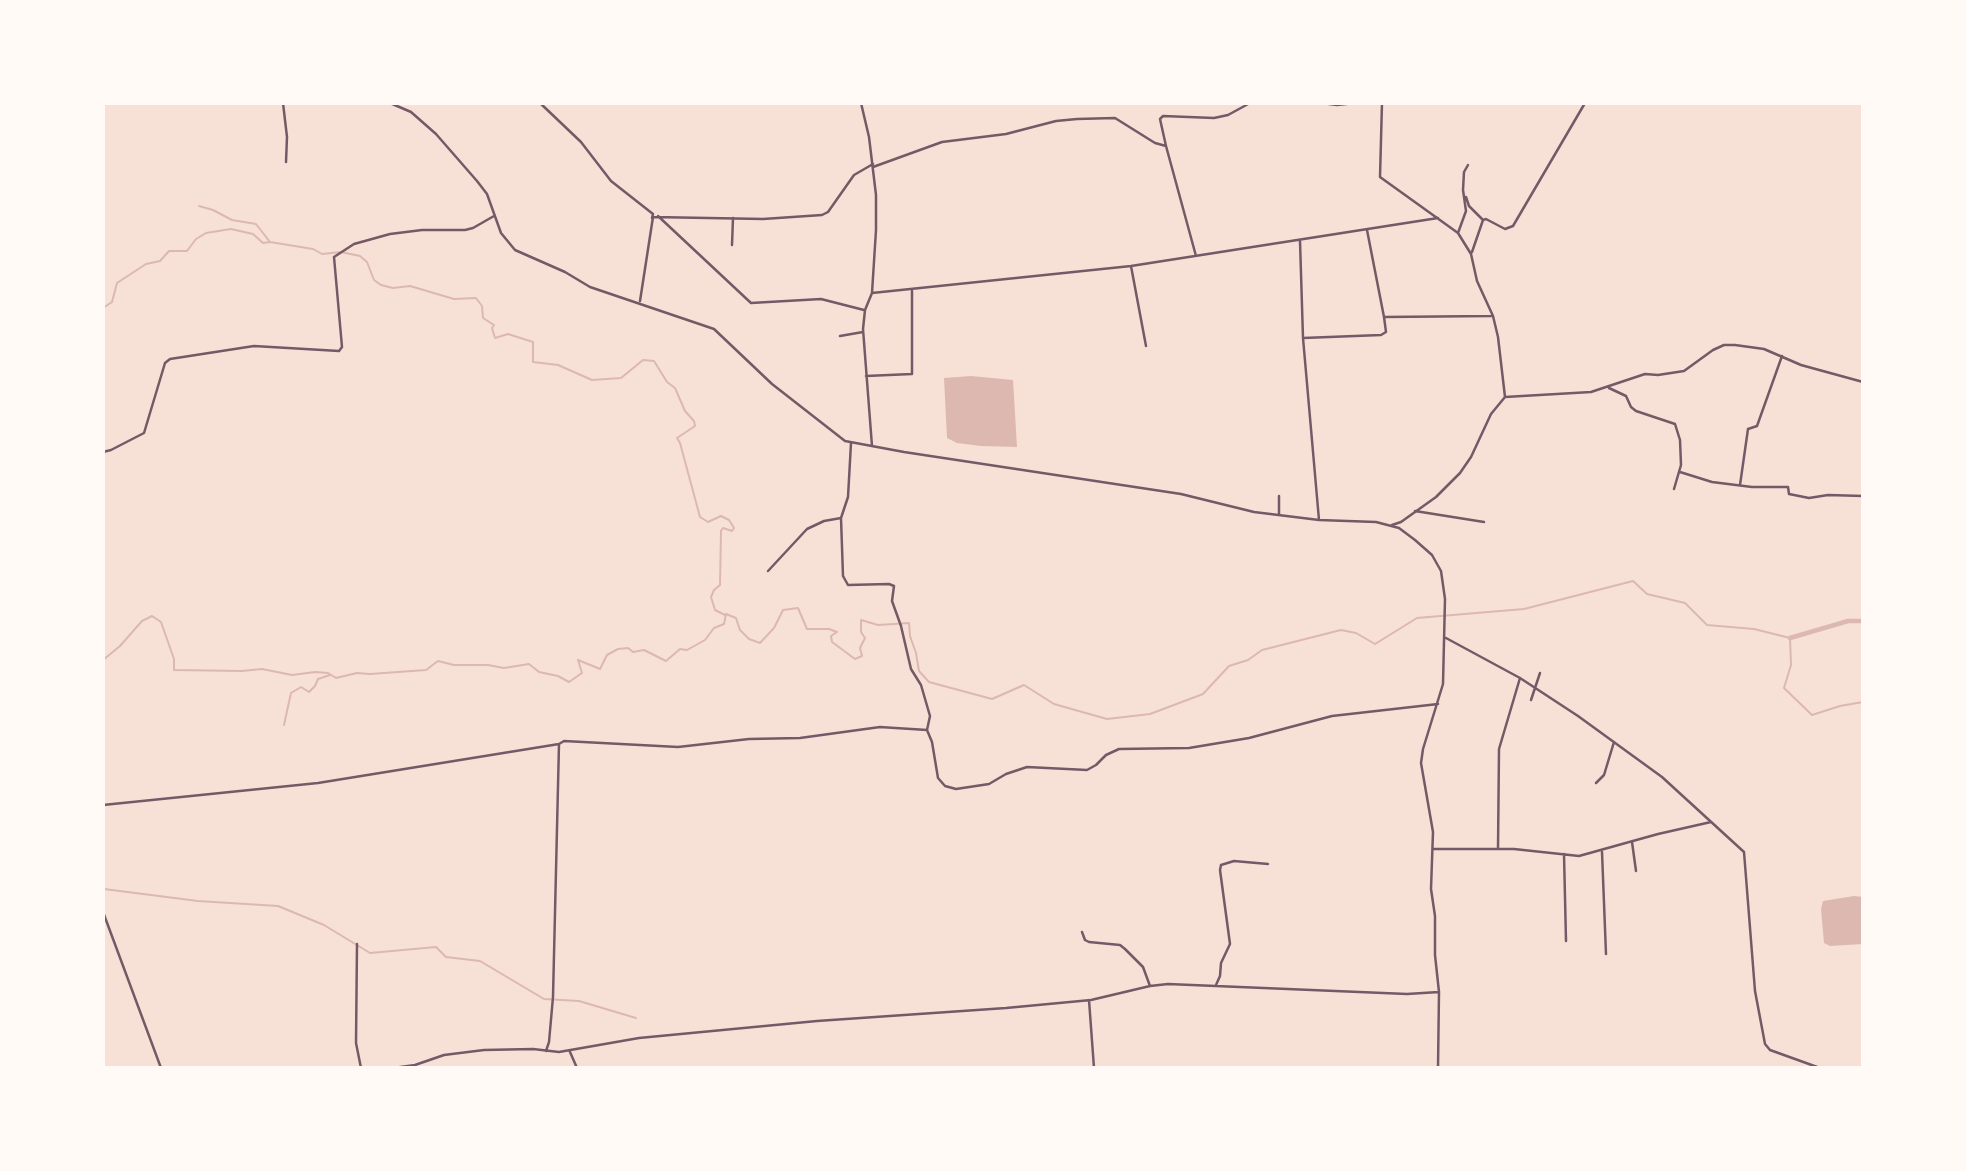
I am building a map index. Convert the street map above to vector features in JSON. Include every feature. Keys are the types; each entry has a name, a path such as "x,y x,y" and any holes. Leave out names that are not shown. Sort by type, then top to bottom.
{"street":[{"path":"283,103 287,137 286,162"},
{"path":"390,103 411,112 436,134 487,194 501,233 515,250 590,286 714,329 772,384 825,427 851,443 1181,494 1254,512 1319,520 1376,522 1392,525 1427,550 1441,571 1445,599 1444,669 1438,704 1423,749 1422,763 1434,849 1431,890 1439,992 1438,1068"},
{"path":"540,103 580,142 611,181 653,214 640,303"},
{"path":"861,103 873,165 876,230 872,293 865,310 863,332 872,447"},
{"path":"1196,257 1160,119 1163,116 1214,118 1228,115 1251,103"},
{"path":"1321,103 1355,103"},
{"path":"1382,103 1380,177 1458,233 1471,254 1477,281 1493,316 1498,337 1505,397 1491,414 1471,457 1460,473 1436,497 1392,525"},
{"path":"1463,190 1469,206 1483,220 1505,229 1513,226 1585,103"},
{"path":"652,218 799,218 822,215 828,212 854,175 873,165 957,139 1006,134 1056,121 1115,118 1155,143 1166,146"},
{"path":"1464,172 1468,165"},
{"path":"1458,233 1466,211 1462,167"},
{"path":"103,452 144,433 165,363 170,359 254,346 339,351 342,347 334,257 354,244 390,234 473,229 494,216"},
{"path":"658,216 751,303 821,299 865,310"},
{"path":"732,245 733,218"},
{"path":"872,293 1131,266 1438,218"},
{"path":"1471,254 1480,222 1483,220"},
{"path":"1303,338 1381,335 1386,332 1367,230"},
{"path":"1300,241 1303,338 1319,520"},
{"path":"1131,266 1146,346"},
{"path":"866,376 912,374 912,290"},
{"path":"1384,317 1493,316"},
{"path":"840,336 863,332"},
{"path":"1505,397 1591,392 1645,374 1684,371 1724,345 1753,346 1801,365 1863,382"},
{"path":"1740,485 1748,429 1757,426 1782,356"},
{"path":"1609,388 1626,396 1636,411 1675,424 1680,440 1680,472 1674,489"},
{"path":"851,443 848,497 841,518 842,572 845,582 850,586 894,586 892,601 900,619 911,669 921,685 930,716 928,730 938,778 945,786 956,789 989,784 1027,767 1087,770 1106,755 1119,749 1189,748 1249,738 1332,716 1438,704"},
{"path":"1680,472 1713,482 1752,487 1788,487 1789,494 1809,498 1828,495 1863,496"},
{"path":"1279,496 1279,514"},
{"path":"1415,511 1484,522"},
{"path":"768,571 807,529 824,521 841,518"},
{"path":"1444,637 1520,678 1614,742 1662,777 1744,852 1755,991 1765,1044 1770,1050 1820,1068"},
{"path":"1531,700 1540,673"},
{"path":"1498,849 1499,749 1520,678"},
{"path":"103,805 318,783 559,744 564,741 678,747 749,739 800,738 880,727 928,730"},
{"path":"1596,783 1604,775 1614,742"},
{"path":"546,1051 552,999 559,744"},
{"path":"1434,849 1498,849 1579,856 1712,822"},
{"path":"1632,842 1636,871"},
{"path":"1602,852 1606,954"},
{"path":"1564,854 1566,941"},
{"path":"1216,985 1221,963 1230,944 1221,865 1234,861 1268,864"},
{"path":"103,912 161,1068"},
{"path":"1082,932 1085,940 1089,942 1120,945 1143,967 1150,986"},
{"path":"357,944 356,1043 361,1068"},
{"path":"393,1068 415,1065 444,1055 484,1050 569,1050 639,1038 1088,1000 1150,986 1216,985 1407,994 1439,992"},
{"path":"1088,1000 1094,1068"},
{"path":"569,1050 577,1068"}],"shaded area":[{"path":"971,376 1013,380 1017,447 957,443 947,438 944,378"},
{"path":"1863,897 1863,944 1830,946 1824,943 1821,909 1823,901"}],"waterway":[{"path":"199,206 232,220 256,224 270,242 313,249 322,254 341,252 360,256 367,262 374,280 381,285 393,288 410,286 454,299 476,298 482,306 483,318 494,325 492,328 495,338 508,334 533,342 533,362 558,365 592,380 621,378 643,360 654,361 667,382 675,388 685,411 694,421 695,426 677,438 700,517 708,522 721,516 729,520 734,528 732,531 723,528 721,531 720,585 711,597 715,610 725,615"},
{"path":"103,308 112,302 117,283 146,264 160,261 169,251 187,251 196,239 206,233 231,229 253,234 263,243 270,242"},
{"path":"103,660 120,646 142,621 152,616 161,622 174,659 174,670 262,669 292,675 328,673 336,678 357,673 426,670 438,661 454,665 504,668 529,664 539,672 558,676 569,682 582,673 578,660 600,669 607,655 618,649 628,648 633,652 644,650 666,661 680,649 687,650 705,640 714,628 724,624 726,614 736,618 740,630 749,639 760,643 774,628 783,610 798,608 807,629 829,629 837,632 831,636 832,642 855,659 862,656 860,648 865,638 861,632 861,620 878,625 909,623 919,671 929,682 992,699 1024,685 1054,704 1107,719 1150,714 1203,694 1229,666 1248,660 1262,650 1341,630 1356,633 1375,644 1417,618 1524,609 1633,581 1647,594 1685,603 1707,625 1754,629 1790,638 1791,665 1784,688 1812,715 1863,702"},
{"path":"1790,638 1848,621 1863,621"},
{"path":"284,725 291,693 301,687 309,692 318,679 330,675"},
{"path":"104,889 198,901 278,906 324,925 370,953 436,947 446,957 480,961 544,999 579,1001 636,1018"}]}
